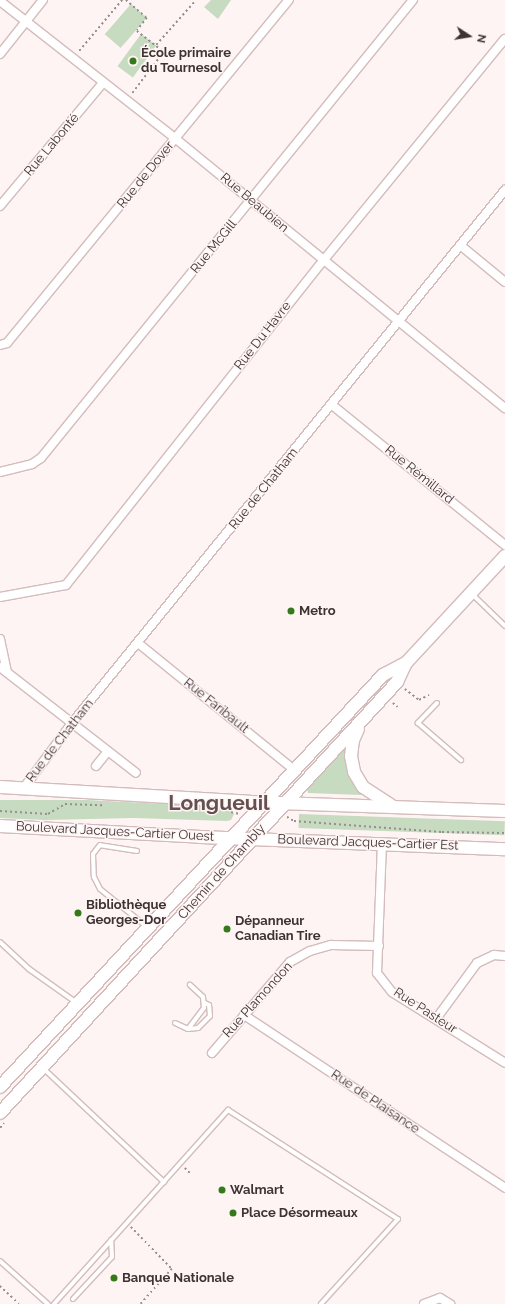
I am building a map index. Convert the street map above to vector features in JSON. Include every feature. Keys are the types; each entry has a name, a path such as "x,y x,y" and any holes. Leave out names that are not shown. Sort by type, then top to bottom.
{"main road":[{"name":"Chemin de Chambly","path":"0,1113 397,682 406,663 505,556"},
{"name":"Chemin de Chambly","path":"0,1087 252,814 383,675 406,663"},
{"path":"362,720 352,741 350,756 354,772 363,787 381,801 396,806"},
{"path":"0,787 263,803 396,806 505,811"},
{"name":"Boulevard Jacques-Cartier Ouest","path":"0,826 231,838"},
{"path":"201,837 212,847 213,857"},
{"name":"Boulevard Jacques-Cartier Est","path":"231,838 505,848"}],"street":[{"path":"0,54 43,0"},
{"name":"Rue de Dover","path":"0,346 7,344 289,0"},
{"name":"Rue McGill","path":"0,472 32,464 41,458 252,202 413,0"},
{"name":"Rue Beaubien","path":"0,1 176,139 323,260 400,320 505,408"},
{"name":"Rue Du Havre","path":"0,597 66,584 323,260 505,39"},
{"name":"Rue Labonté","path":"0,206 103,83"},
{"name":"Rue de Chatham","path":"23,789 72,723 332,405 505,190"},
{"path":"460,245 505,282"},
{"name":"Rue Rémillard","path":"332,405 505,545"},
{"path":"0,639 7,672"},
{"name":"Rue Faribault","path":"138,643 294,770"},
{"path":"0,667 136,773"},
{"path":"96,766 108,751"},
{"name":"Rue Pasteur","path":"382,843 377,973 392,992 436,1018 505,1063"},
{"name":"Rue Plamondon","path":"212,1053 290,962 310,951 331,945 379,946"},
{"path":"436,1018 477,963 494,955 505,956"},
{"name":"Rue de Plaisance","path":"244,1015 505,1188"},
{"path":"424,1304 440,1298 450,1304"}],"lane":[{"path":"471,593 505,626"},
{"path":"436,703 418,723 461,760"},
{"path":"137,851 100,845 93,854 94,878 100,889 148,927"},
{"path":"0,942 29,969 77,1003"},
{"path":"175,1023 188,1029 198,1028 210,1016 211,1010 205,1003 204,997 190,985"},
{"path":"188,1029 205,1003"},
{"path":"42,1067 164,1182"},
{"path":"54,1304 228,1110 398,1219 321,1304"},
{"path":"73,1299 112,1257 112,1240"},
{"path":"0,1261 48,1304"}],"path":[{"path":"72,58 122,0"},
{"path":"126,0 147,18 137,31 164,52 126,101"},
{"path":"156,45 196,0"},
{"path":"397,682 419,700 429,695"},
{"name":"Boulevard Jacques-Cartier Ouest","path":"0,811 48,814 65,804 106,805"},
{"path":"230,812 252,814"},
{"name":"Boulevard Jacques-Cartier Est","path":"294,821 442,832 505,833"},
{"path":"127,1223 172,1269 141,1304"},
{"path":"0,1286 19,1304"}],"green space":[{"path":"211,0 231,0 218,19 204,7"},
{"path":"131,4 147,18 121,48 105,34"},
{"path":"141,34 156,45 133,78 117,66"},
{"path":"347,743 363,792 361,795 308,793 307,789"},
{"path":"0,800 87,800 225,807 231,809 234,814 231,820 227,821 134,818 45,820 0,818"},
{"path":"299,814 505,821 504,835 299,828"}],"place":[{"name":"École primaire du Tournesol","path":"133,61"},
{"name":"Metro","path":"291,611"},
{"name":"Bibliothèque Georges-Dor","path":"78,913"},
{"name":"Dépanneur Canadian Tire","path":"227,929"},
{"name":"Walmart","path":"222,1190"},
{"name":"Place Désormeaux","path":"233,1213"},
{"name":"Banque Nationale","path":"114,1278"}],"district":[{"name":"Longueuil","path":"219,803"}]}
